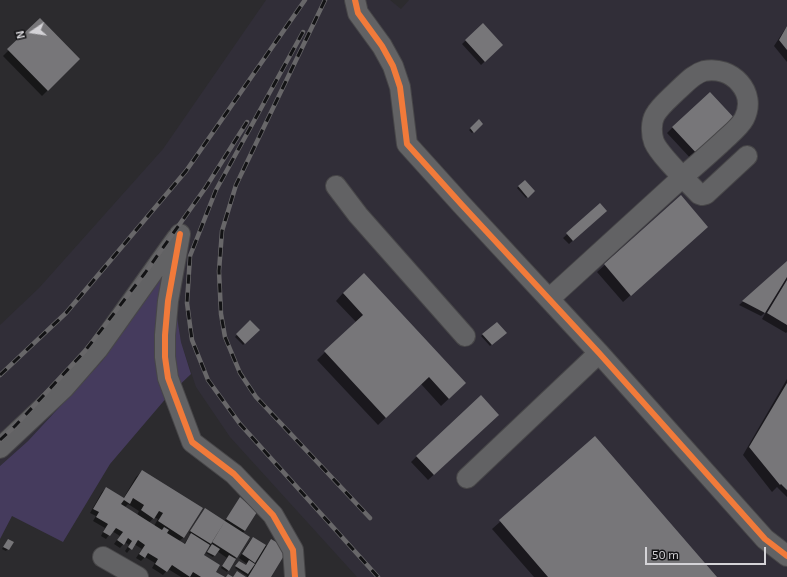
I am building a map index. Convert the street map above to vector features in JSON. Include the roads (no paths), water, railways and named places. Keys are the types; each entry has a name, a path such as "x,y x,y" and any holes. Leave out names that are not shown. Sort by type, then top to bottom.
{"street":[{"path":"355,0 358,13 382,46 393,66 400,87 407,144 462,206 599,353 765,539 787,556"},
{"path":"549,299 683,177 736,129 744,118 747,105 745,92 738,80 728,73 715,69 702,72 690,78 655,115 652,128 654,141 661,153 683,177 699,194 702,195 706,194 747,156"},
{"path":"336,186 358,215 465,336"},
{"path":"0,448 64,388 98,349 180,234 168,301 165,335 165,356 168,378 192,442 234,474 273,515 293,550 294,577"},
{"path":"467,478 599,353"},
{"path":"103,557 138,577"}],"railway":[{"path":"0,375 66,313 186,171 305,0"},
{"path":"325,0 236,185 222,231 219,271 221,314 225,337 240,373 256,397 370,518"},
{"path":"303,32 216,190 190,256 187,303 192,340 208,380 240,424 378,577"},
{"path":"0,440 85,351 145,273 206,187 247,122"}]}
